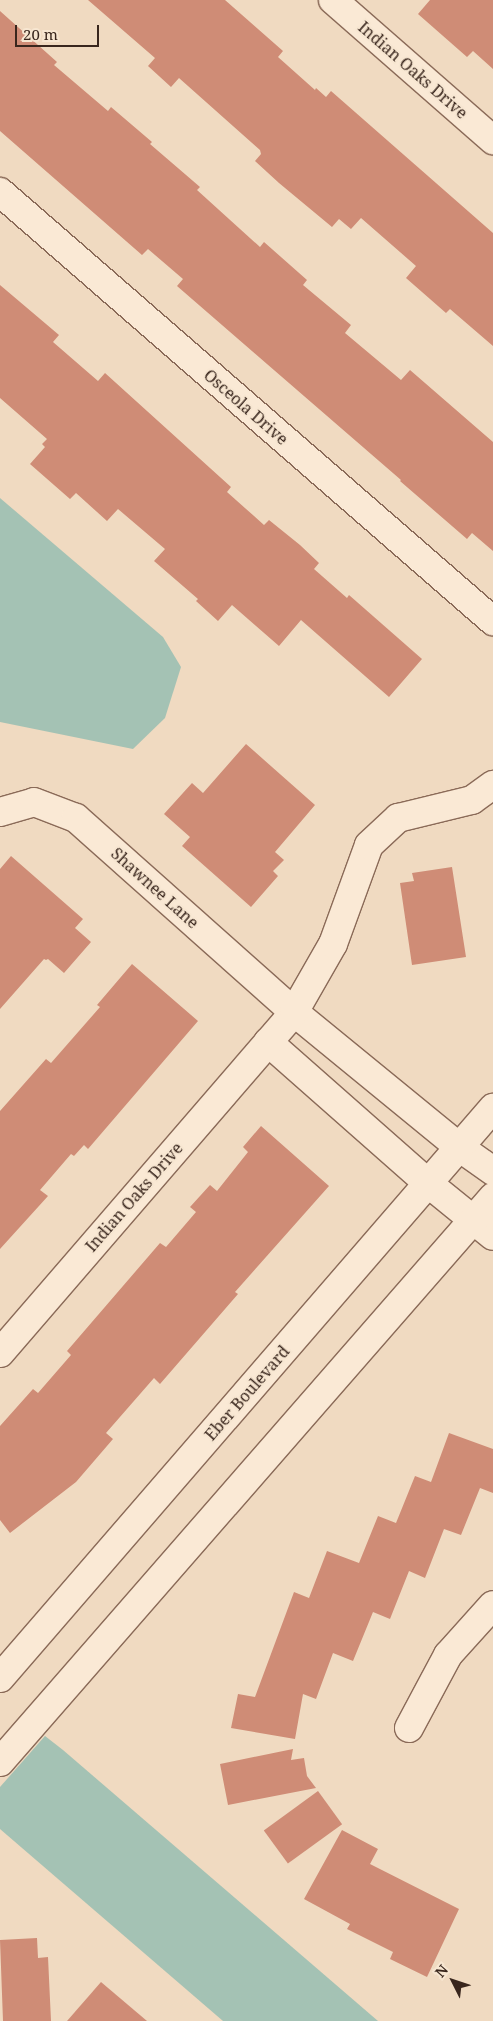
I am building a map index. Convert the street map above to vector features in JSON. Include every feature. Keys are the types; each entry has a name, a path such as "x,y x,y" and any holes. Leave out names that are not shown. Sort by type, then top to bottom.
{"street":[{"name":"Indian Oaks Drive","path":"333,0 493,140"},
{"name":"Osceola Drive","path":"0,192 493,621"},
{"name":"Indian Oaks Drive","path":"0,1353 294,1012 333,944 369,845 398,818 472,800 493,785"},
{"name":"Shawnee Lane","path":"0,812 34,802 76,818 294,1012"},
{"path":"294,1012 460,1147 493,1171"},
{"path":"268,1042 429,1184 483,1228"},
{"path":"330,1097 358,1065"},
{"name":"Eber Boulevard","path":"0,1678 493,1108"},
{"path":"0,1762 483,1228 493,1197"},
{"path":"409,1728 448,1655 493,1605"}],"shaded area":[{"path":"0,498 163,637 181,667 165,718 133,749 0,722"},
{"path":"45,1736 378,2021 223,2021 0,1829 0,1787"}],"building":[{"path":"88,0 225,0 283,51 278,57 315,90 316,88 326,97 331,91 493,233 493,346 450,309 446,313 406,278 416,266 361,218 351,229 339,219 332,227 279,183 255,161 261,154 260,150 179,78 171,87 148,66 155,58"},
{"path":"430,0 493,0 493,69 473,51 467,57 418,14"},
{"path":"0,11 57,62 54,65 108,111 111,107 152,142 150,144 200,187 197,190 260,247 264,242 307,280 303,285 351,325 345,333 401,380 410,370 493,442 493,551 472,533 467,539 177,286 183,279 148,249 142,255 0,131"},
{"path":"0,285 59,335 53,342 98,381 105,373 231,487 227,492 264,525 269,520 300,545 319,563 314,569 347,598 349,595 422,659 389,697 301,620 279,646 232,605 218,621 196,601 198,599 154,561 165,549 118,509 107,521 76,493 70,499 30,464 45,447 42,444 47,439 0,398"},
{"path":"246,744 315,805 275,852 284,860 273,871 278,876 251,907 182,846 190,837 164,814 192,783 203,793"},
{"path":"11,856 83,919 75,928 91,942 64,973 48,959 44,959 0,1009 0,869"},
{"path":"452,867 466,957 412,965 400,883 414,881 412,873"},
{"path":"132,964 198,1021 88,1149 84,1145 74,1156 71,1154 40,1190 48,1196 0,1249 0,1111 46,1059 51,1063 100,1007 97,1005"},
{"path":"261,1126 329,1186 235,1292 238,1294 160,1384 154,1378 106,1433 113,1439 76,1482 10,1533 0,1520 0,1426 33,1389 38,1393 71,1355 67,1351 160,1243 166,1247 196,1212 190,1207 210,1185 217,1191 248,1152 243,1147"},
{"path":"449,1433 493,1449 493,1493 480,1488 461,1535 444,1529 425,1578 409,1571 390,1619 373,1612 353,1661 333,1653 316,1699 303,1694 295,1739 231,1728 238,1694 255,1697 294,1592 309,1598 327,1551 359,1563 378,1516 396,1523 415,1476 431,1482"},
{"path":"293,1749 291,1760 304,1758 307,1776 316,1788 228,1805 220,1764"},
{"path":"318,1791 342,1824 288,1864 264,1830"},
{"path":"342,1830 378,1849 370,1864 459,1909 427,1977 390,1959 393,1952 347,1929 350,1924 304,1899"},
{"path":"37,1938 38,1958 48,1957 51,2021 3,2021 0,1940"},
{"path":"101,1982 147,2021 67,2021"}]}
